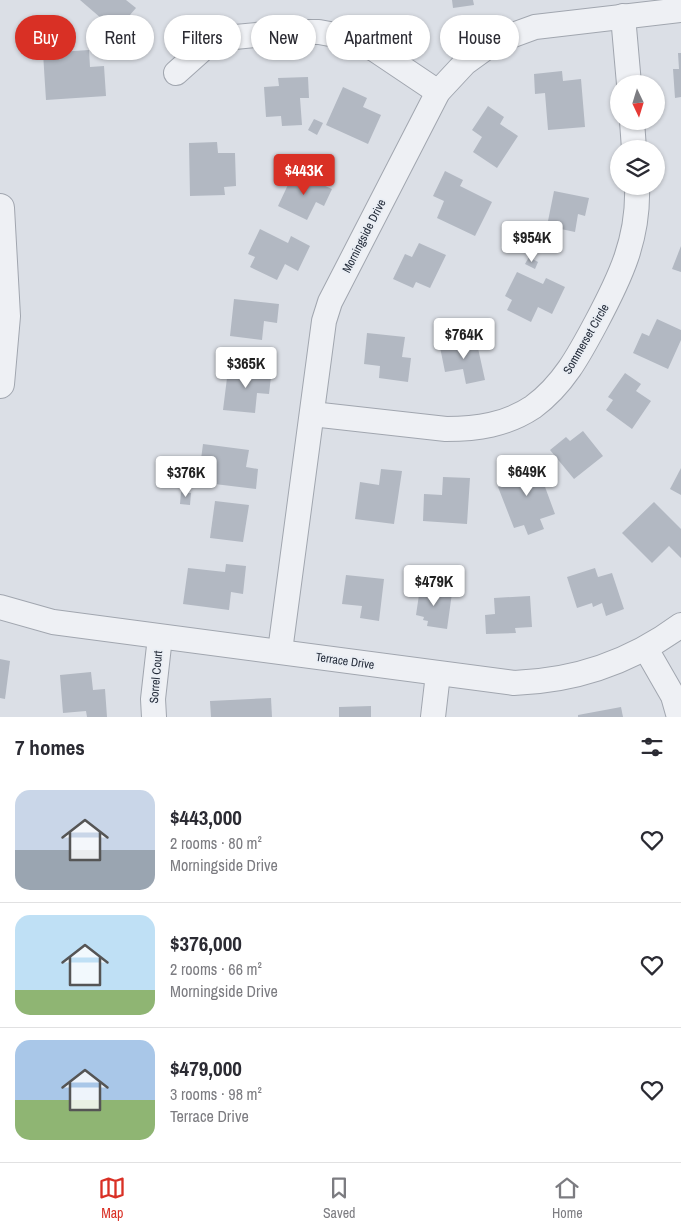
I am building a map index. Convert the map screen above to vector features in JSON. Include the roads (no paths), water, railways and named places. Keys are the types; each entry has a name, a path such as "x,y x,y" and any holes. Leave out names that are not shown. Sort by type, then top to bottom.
{"street":[{"name":"Morningside Drive","path":"280,652 321,338 330,302 438,92 449,78 476,54 511,34 558,23 681,10"},
{"path":"623,16 628,75"},
{"path":"176,73 214,40 287,32 319,32 346,37 374,49 438,92"},
{"name":"Sommerset Circle","path":"312,414 446,429 465,429 500,422 532,407 558,384 577,359 621,276 632,240 636,195"},
{"path":"0,208 6,316 0,384"},
{"name":"Terrace Drive","path":"0,607 53,622 514,683 554,680 611,665 646,649 681,625"},
{"name":"Sorrel Court","path":"154,717 153,700 160,637"},
{"path":"646,649 673,696 680,717"},
{"path":"433,717 438,674"}]}
